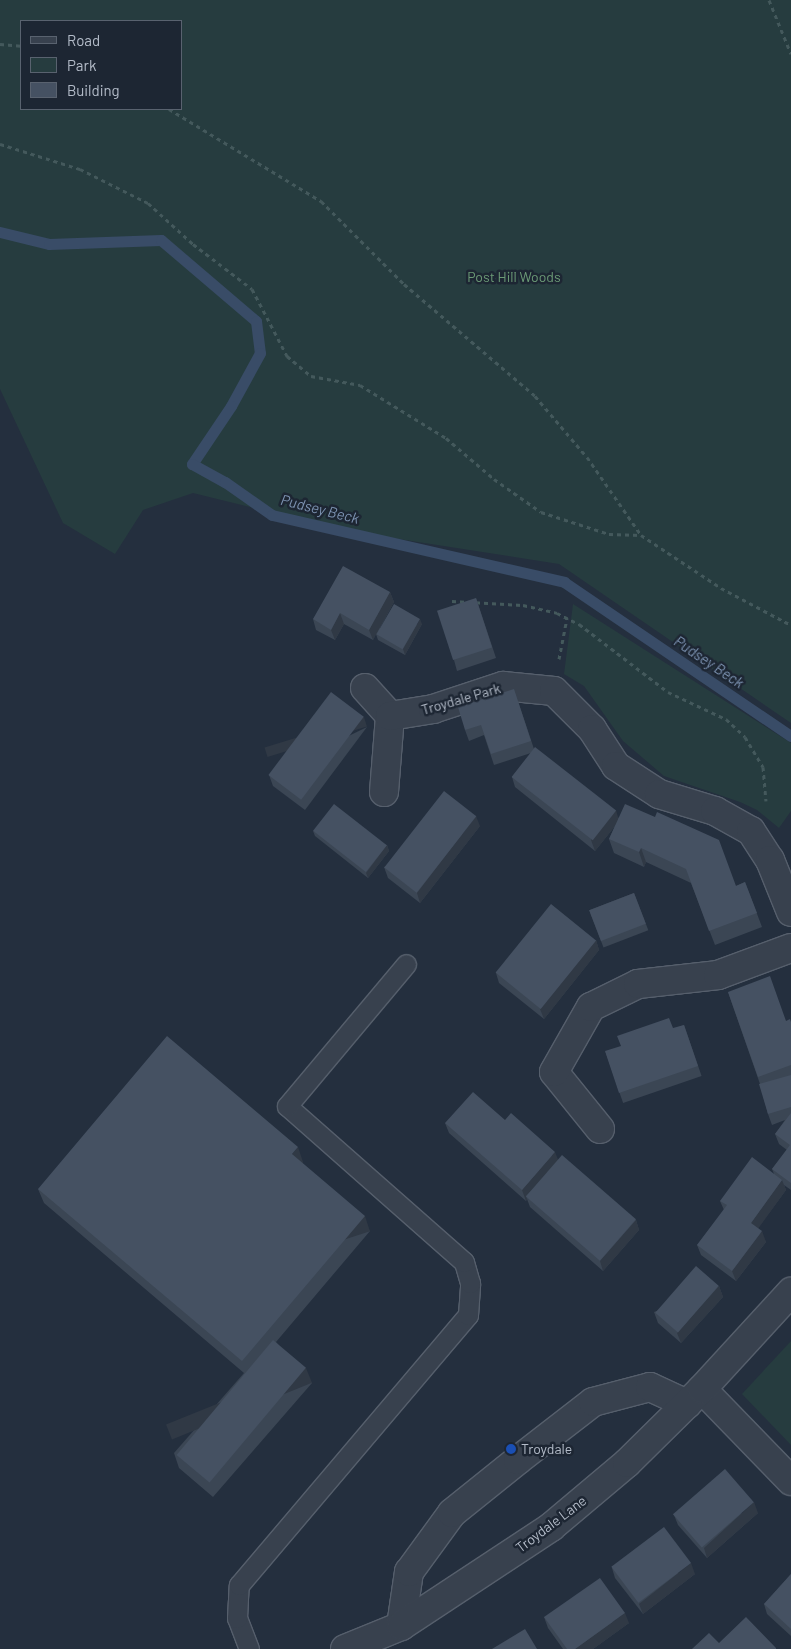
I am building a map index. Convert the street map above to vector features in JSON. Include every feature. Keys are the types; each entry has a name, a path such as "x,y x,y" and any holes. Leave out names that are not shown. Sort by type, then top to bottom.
{"street":[{"name":"Troydale Park","path":"390,716 433,709 503,686 554,691"},
{"path":"365,688 390,716 384,792"},
{"path":"554,691 592,729 616,766 658,794 715,811 751,831 770,860 791,912"},
{"path":"600,1129 554,1072 592,1007 638,984 718,975 791,948"},
{"name":"Troydale Lane","path":"345,1649 401,1626 551,1527 627,1463 695,1397 791,1292"},
{"path":"401,1626 409,1572 452,1513 593,1402 650,1387 695,1397 791,1481"}],"lane":[{"path":"249,1649 237,1618 239,1585 468,1315 470,1283 464,1262 287,1106 406,964"}],"path":[{"path":"769,0 791,54"},
{"path":"0,44 20,46"},
{"path":"171,110 321,201 404,284 535,396 587,457 641,535 721,588 791,625"},
{"path":"0,144 80,169 148,203 193,244 252,289 287,356 311,376 360,385 446,438 494,479 541,512 609,534 641,535"},
{"path":"452,600 523,605 567,618 668,692 726,719 745,737 763,767 766,810 751,831"},
{"path":"554,691 567,618"}],"green space":[{"name":"Post Hill Woods","path":"0,0 791,0 791,723 559,564 347,531 193,493 143,510 115,554 63,523 0,389"},
{"path":"573,604 791,743 791,811 779,828 757,810 740,802 664,776 623,741 584,686 564,674"},
{"path":"791,1341 791,1445 742,1394"}],"building":[{"path":"343,566 390,592 369,630 340,613 331,630 313,619"},
{"path":"476,598 492,647 453,660 437,611"},
{"path":"394,604 420,619 402,649 376,634"},
{"path":"514,689 531,741 491,754 481,725 465,730 458,707"},
{"path":"331,692 364,717 301,800 268,775"},
{"path":"535,747 616,810 593,840 512,777"},
{"path":"444,791 476,816 417,893 384,867"},
{"path":"334,804 387,845 366,872 313,831"},
{"path":"625,804 655,817 657,812 719,840 736,886 745,882 757,913 709,931 686,869 641,848 639,852 609,839"},
{"path":"634,893 646,924 601,941 589,910"},
{"path":"551,904 596,941 541,1009 496,972"},
{"path":"770,976 786,1021 790,1019 791,1022 791,1065 758,1077 728,992"},
{"path":"669,1018 673,1028 684,1025 698,1066 619,1093 605,1051 621,1046 617,1036"},
{"path":"167,1036 298,1147 292,1154 365,1216 242,1361 38,1189"},
{"path":"791,1075 791,1107 768,1114 759,1084"},
{"path":"473,1092 505,1120 511,1113 555,1152 522,1190 445,1123"},
{"path":"791,1113 791,1183 772,1169 790,1145 775,1134"},
{"path":"562,1155 636,1219 600,1261 526,1197"},
{"path":"752,1157 782,1180 751,1223 762,1231 732,1271 697,1245 727,1205 720,1201"},
{"path":"696,1266 719,1286 678,1332 655,1313"},
{"path":"273,1340 306,1368 210,1483 177,1455"},
{"path":"725,1469 754,1502 702,1547 673,1514"},
{"path":"664,1527 691,1563 638,1603 611,1567"},
{"path":"791,1574 791,1629 764,1604"},
{"path":"600,1578 625,1613 575,1649 567,1649 544,1617"},
{"path":"746,1617 776,1649 692,1649 709,1633 719,1643"},
{"path":"525,1629 537,1649 492,1649"}],"waterway":[{"name":"Pudsey Beck","path":"0,232 49,244 161,240 256,321 260,353 231,406 192,464 225,482 272,515 564,582 791,736"}],"place":[{"name":"Troydale","path":"511,1449"}]}
